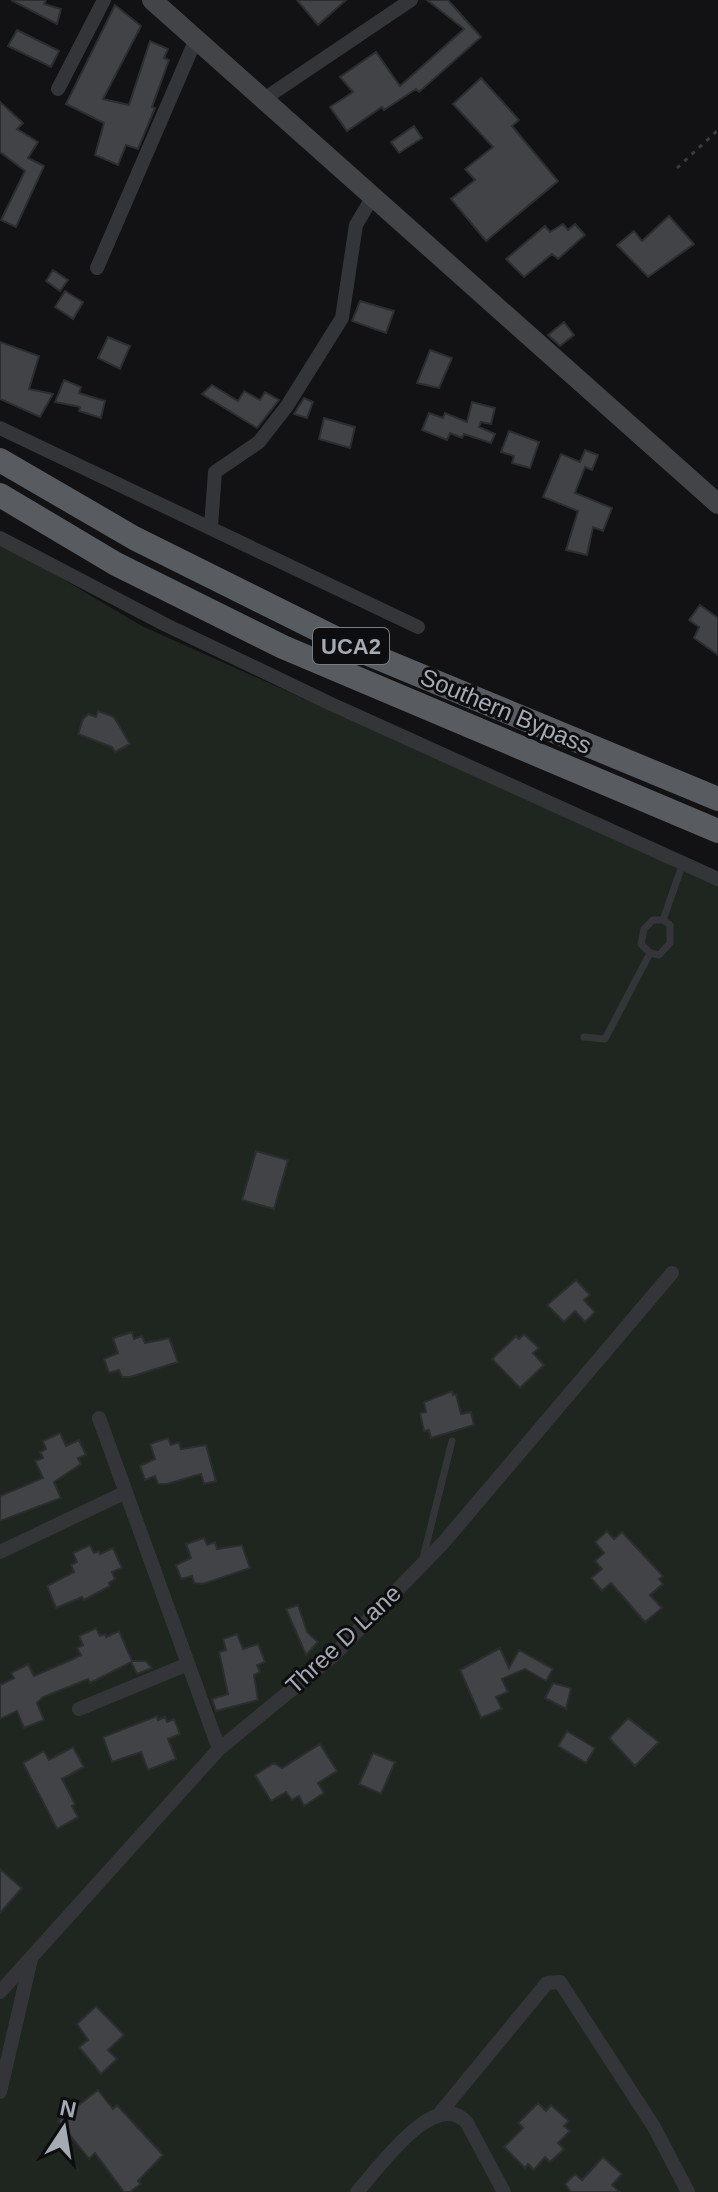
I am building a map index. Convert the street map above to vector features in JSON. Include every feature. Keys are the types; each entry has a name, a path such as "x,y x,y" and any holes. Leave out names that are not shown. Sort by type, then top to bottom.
{"highway":[{"name":"Southern Bypass","path":"0,460 134,538 347,644 718,799"},
{"name":"Southern Bypass","path":"0,495 116,564 283,647 718,831"}],"main road":[{"path":"152,0 718,504"}],"street":[{"path":"58,89 104,0"},
{"path":"264,99 411,0"},
{"path":"97,268 196,39"},
{"path":"211,526 215,472 259,442 287,406 342,318 356,225 372,198"},
{"path":"0,428 418,627"},
{"path":"0,538 191,637 718,879"},
{"name":"Three D Lane","path":"0,1992 219,1749 334,1655 422,1564 672,1273"},
{"path":"99,1418 219,1749"},
{"path":"0,1552 126,1492"},
{"path":"79,1709 188,1664"},
{"path":"0,2092 31,1959"},
{"path":"357,2192 423,2123 440,2113 547,1983 560,1982 654,2127 688,2192"},
{"path":"440,2113 460,2115 467,2123 504,2192"}],"lane":[{"path":"663,920 683,863"},
{"path":"663,920 670,925 670,943 659,955 650,953 641,944 641,936 648,923 663,920"},
{"path":"584,1037 605,1039 650,953"},
{"path":"422,1564 452,1441"}],"path":[{"path":"677,168 718,130"}],"shaded area":[{"path":"0,542 142,626 718,885 718,2192 0,2192"}],"building":[{"path":"11,0 46,0 44,4 61,9 57,24"},
{"path":"297,0 346,0 318,25"},
{"path":"427,0 448,0 481,37 419,92 416,89 384,110 382,107 347,131 330,107 353,92 340,77 376,52 400,86 464,29"},
{"path":"115,5 141,26 103,99 129,105 150,41 168,49 164,58 169,60 152,107 155,108 138,149 126,145 118,165 95,155 104,123 66,104"},
{"path":"17,30 59,51 51,67 8,46"},
{"path":"481,78 519,120 512,126 558,181 486,241 451,199 475,180 465,169 493,147 453,104"},
{"path":"0,102 23,123 17,129 38,142 28,158 44,166 16,227 1,220 25,171 0,152"},
{"path":"414,126 422,138 399,153 391,142"},
{"path":"669,216 694,244 648,277 617,245 634,231 642,241"},
{"path":"563,224 568,230 575,224 585,235 558,259 552,254 524,277 506,259 545,226 550,232"},
{"path":"53,270 68,280 60,291 46,281"},
{"path":"65,291 83,302 73,319 55,307"},
{"path":"360,301 394,311 386,333 352,321"},
{"path":"564,322 574,335 560,346 548,335"},
{"path":"108,337 130,346 120,369 98,358"},
{"path":"0,342 39,356 29,389 53,394 40,417 0,399"},
{"path":"430,350 452,358 439,388 417,383"},
{"path":"64,380 81,387 79,393 105,401 101,418 79,411 80,407 55,402"},
{"path":"212,385 238,401 244,391 260,400 265,392 279,400 257,428 202,394"},
{"path":"304,398 313,402 307,418 294,414"},
{"path":"472,402 495,408 491,424 481,422 479,427 495,434 491,443 450,433 447,440 422,430 429,413 443,418 445,413 467,422"},
{"path":"324,418 355,427 350,448 319,439"},
{"path":"509,431 539,442 530,468 512,463 514,456 501,452"},
{"path":"585,450 598,455 592,470 585,467 575,493 612,508 603,531 593,527 587,555 566,550 578,511 543,497 561,454 580,462"},
{"path":"700,605 718,618 718,655 694,638 699,627 689,620"},
{"path":"98,711 114,717 130,744 115,752 112,747 78,734 83,719 88,714 96,717"},
{"path":"256,1151 288,1160 274,1209 242,1200"},
{"path":"576,1280 590,1295 584,1300 595,1312 585,1322 575,1311 564,1322 547,1305"},
{"path":"132,1332 134,1339 142,1336 145,1343 169,1338 178,1362 130,1377 122,1377 119,1370 109,1373 104,1359 118,1353 113,1338"},
{"path":"524,1334 539,1348 533,1353 544,1365 520,1388 492,1359 516,1336 519,1339"},
{"path":"452,1391 453,1395 456,1394 461,1414 471,1412 474,1425 431,1438 429,1430 424,1431 420,1413 426,1412 424,1402"},
{"path":"60,1433 66,1446 79,1440 86,1455 78,1458 81,1464 54,1482 61,1498 0,1521 0,1496 43,1478 35,1461 43,1458 40,1452 46,1449 43,1441"},
{"path":"168,1438 171,1445 179,1442 181,1449 206,1445 216,1481 204,1484 201,1474 167,1484 158,1484 155,1476 145,1480 140,1466 155,1459 150,1444"},
{"path":"607,1531 614,1539 622,1532 663,1576 659,1579 663,1584 650,1595 662,1608 645,1622 611,1583 602,1591 591,1578 602,1569 595,1561 604,1553 595,1542"},
{"path":"204,1538 207,1545 215,1542 217,1549 242,1545 250,1568 203,1584 194,1583 192,1576 181,1579 176,1565 191,1558 186,1544"},
{"path":"90,1545 94,1553 99,1551 100,1554 113,1548 122,1568 112,1572 115,1579 109,1583 110,1586 84,1600 82,1597 56,1608 47,1586 74,1572 71,1565 77,1562 73,1553"},
{"path":"298,1605 307,1632 318,1642 306,1655 286,1609"},
{"path":"96,1628 100,1636 105,1634 106,1637 119,1631 132,1661 146,1661 152,1668 137,1674 131,1662 90,1683 88,1679 43,1697 37,1703 44,1720 24,1728 17,1711 0,1719 0,1685 14,1678 11,1673 28,1664 34,1676 81,1655 77,1648 83,1645 79,1636"},
{"path":"237,1634 243,1649 258,1644 265,1662 257,1665 260,1672 254,1675 258,1700 216,1711 212,1699 228,1694 219,1652 226,1650 223,1639"},
{"path":"500,1648 509,1668 519,1650 553,1669 546,1681 525,1669 502,1679 508,1692 496,1697 502,1709 481,1718 460,1670"},
{"path":"553,1683 571,1688 566,1709 545,1698"},
{"path":"157,1716 158,1720 165,1717 167,1722 174,1719 180,1734 168,1739 176,1759 148,1770 141,1752 112,1762 103,1737"},
{"path":"628,1718 659,1742 635,1766 609,1738"},
{"path":"567,1731 595,1748 586,1763 558,1746"},
{"path":"320,1744 337,1771 318,1783 324,1793 304,1806 299,1796 292,1800 286,1792 271,1801 255,1775 274,1763 282,1768"},
{"path":"73,1747 84,1767 62,1779 78,1817 57,1829 23,1763 44,1751 49,1760"},
{"path":"373,1753 395,1762 381,1794 359,1784"},
{"path":"0,1869 22,1888 0,1913"},
{"path":"96,2006 124,2035 108,2050 117,2059 101,2074 79,2047 88,2040 77,2024"},
{"path":"98,2090 113,2109 117,2105 163,2155 138,2181 141,2184 130,2192 124,2192 95,2153 89,2159 58,2121"},
{"path":"538,2103 546,2111 551,2105 569,2121 564,2126 570,2131 558,2143 564,2149 550,2162 545,2157 534,2170 528,2164 525,2168 504,2147 523,2128 518,2123"},
{"path":"603,2157 622,2174 612,2185 620,2192 571,2192 565,2184 575,2174 582,2180"}]}
